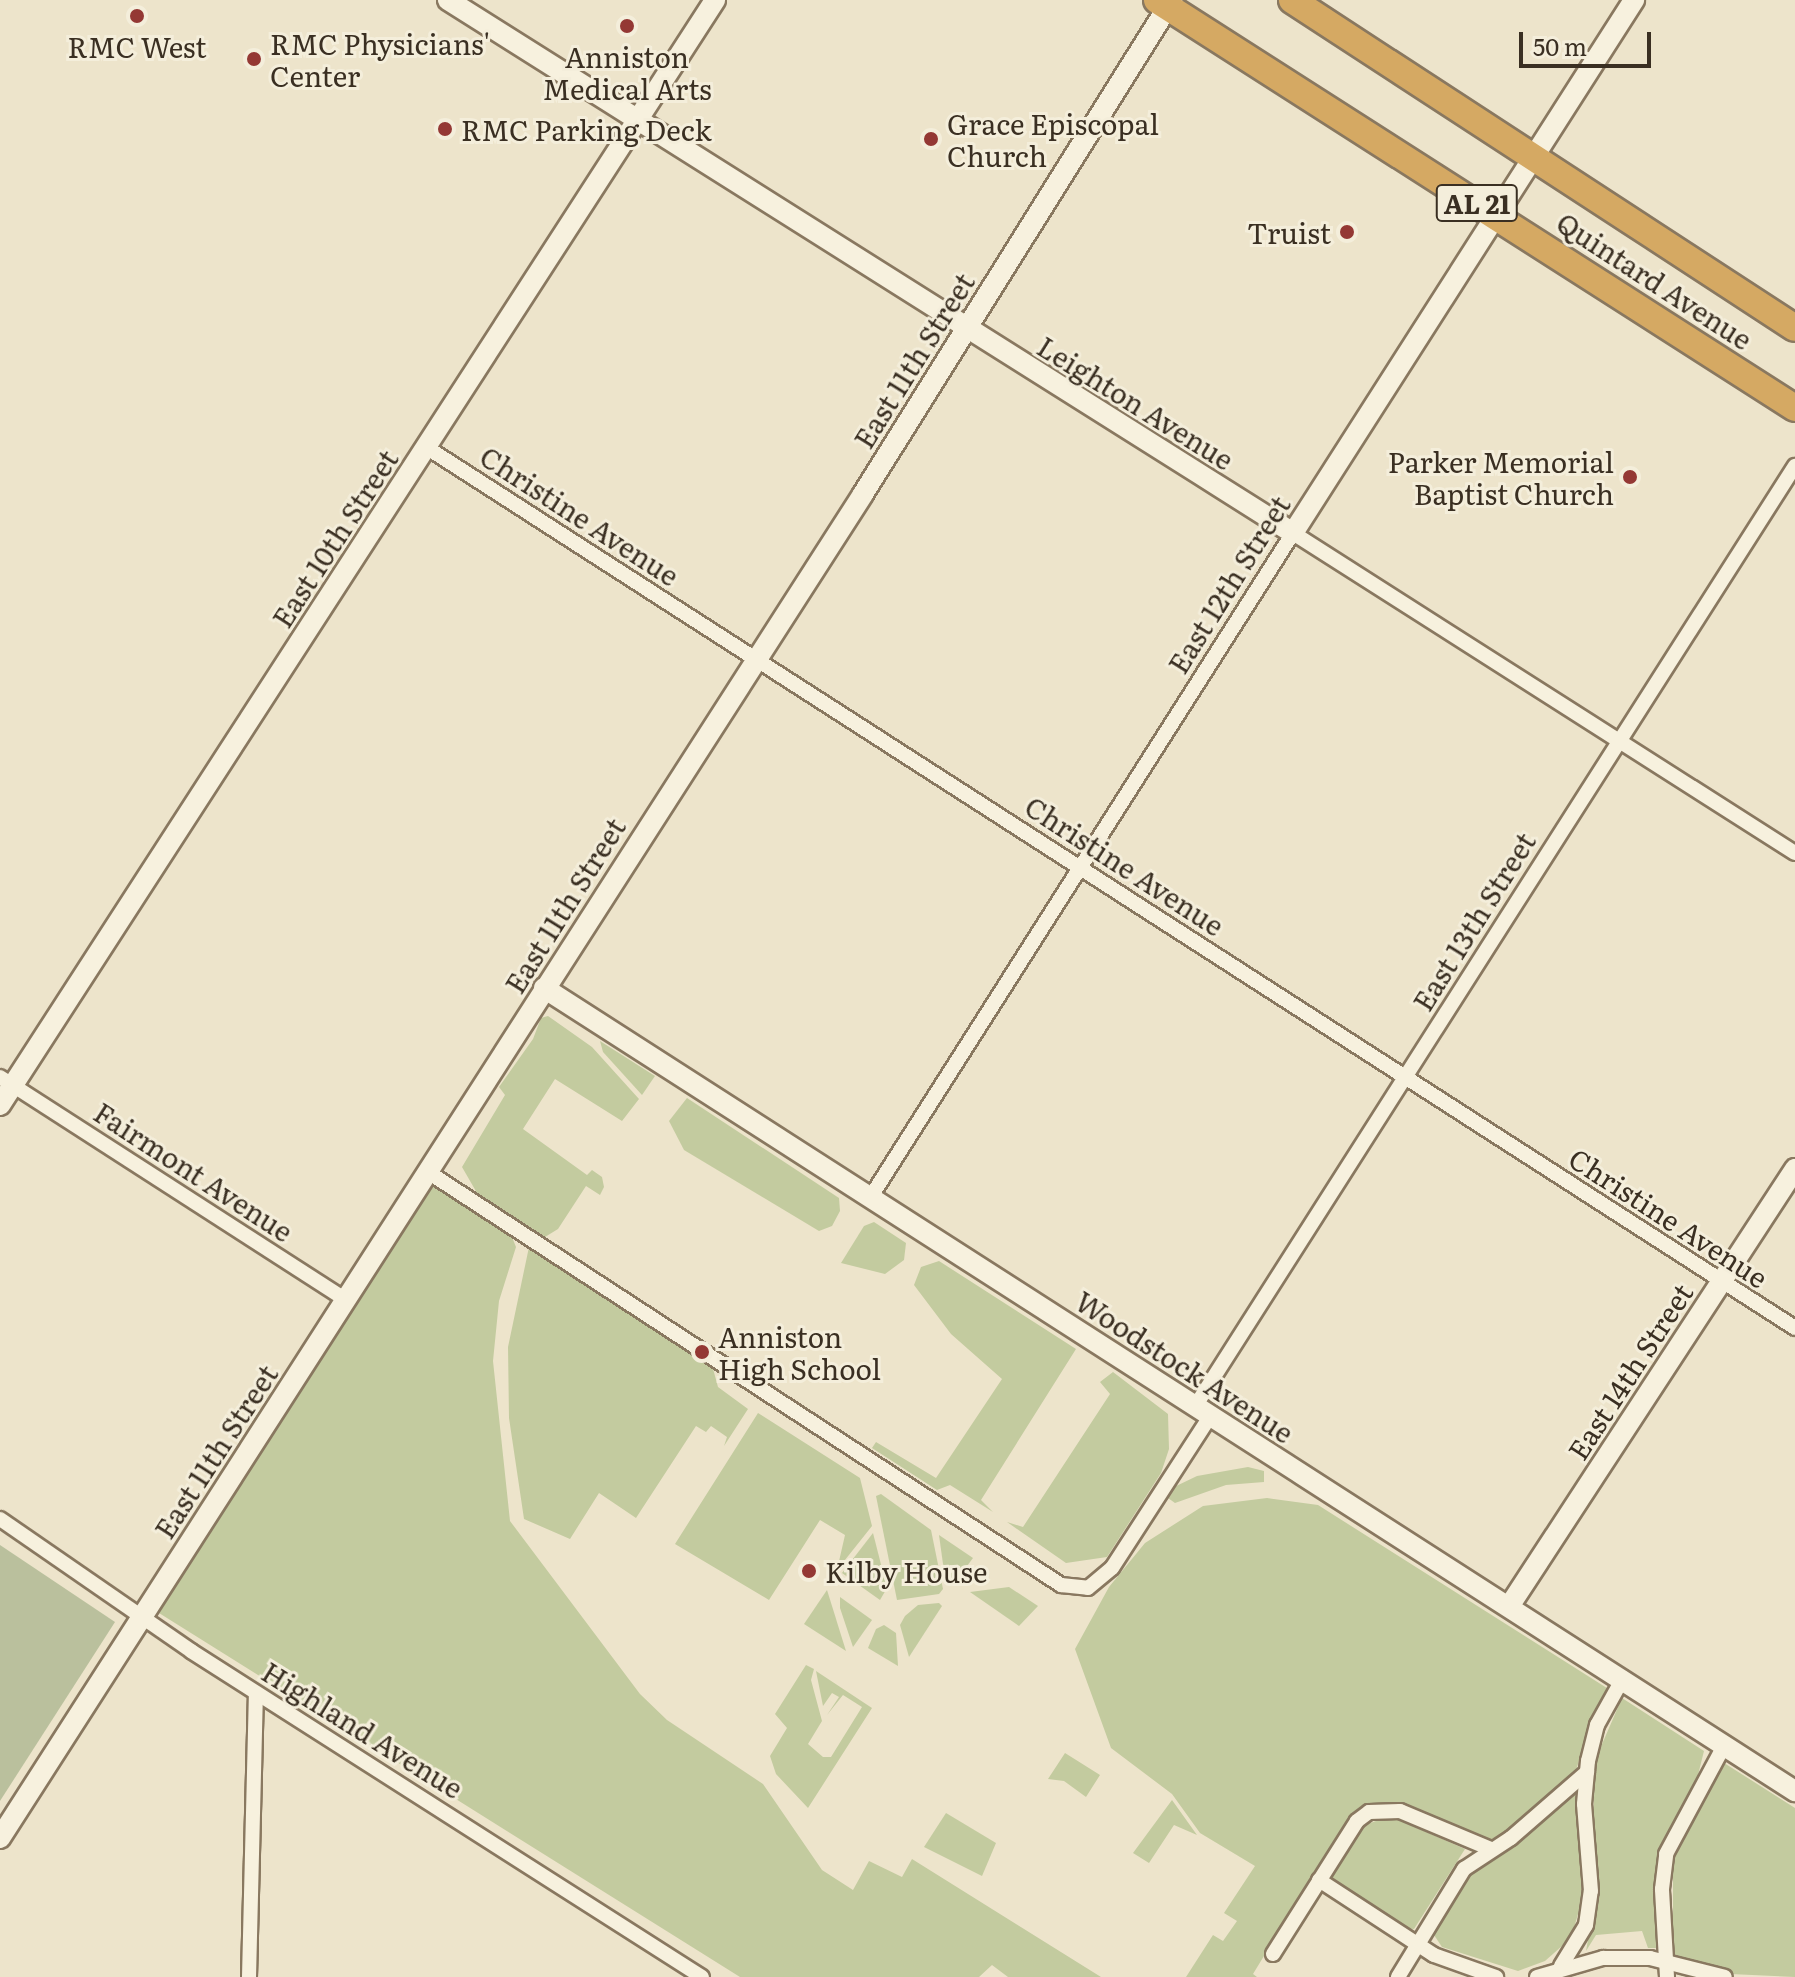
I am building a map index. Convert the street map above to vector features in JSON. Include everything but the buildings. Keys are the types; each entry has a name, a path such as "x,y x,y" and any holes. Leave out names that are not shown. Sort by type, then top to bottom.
{"highway":[{"name":"Quintard Avenue","path":"1292,0 1795,328"},
{"name":"Quintard Avenue","path":"1166,2 1795,408"}],"street":[{"name":"Leighton Avenue","path":"448,0 1795,853"},
{"name":"East 10th Street","path":"0,1105 6,1082 426,447 715,0"},
{"name":"East 12th Street","path":"870,1198 1634,0"},
{"name":"East 11th Street","path":"0,1838 756,659 965,329 1166,2"},
{"name":"Christine Avenue","path":"426,447 1795,1328"},
{"name":"East 13th Street","path":"428,1172 1061,1585 1088,1588 1112,1568 1203,1410 1405,1078 1795,466"},
{"name":"Woodstock Avenue","path":"544,988 1510,1605 1795,1791"},
{"name":"Fairmont Avenue","path":"6,1082 346,1300"},
{"name":"East 14th Street","path":"1510,1605 1795,1169"},
{"name":"Highland Avenue","path":"0,1519 256,1693 702,1977"},
{"path":"1561,1966 1586,1925 1591,1891 1584,1804 1587,1772 1597,1725 1623,1678"},
{"path":"249,1977 256,1693"},
{"path":"1667,1977 1662,1889 1666,1854 1725,1744"},
{"path":"1398,1977 1464,1869 1587,1772"},
{"path":"1273,1954 1357,1821 1369,1812 1400,1811 1491,1849"},
{"path":"1319,1880 1417,1945 1496,1977"},
{"path":"1537,1977 1561,1966 1603,1958 1665,1961 1725,1977"}],"green space":[{"path":"548,1016 592,1047 639,1099 622,1121 555,1079 523,1129 587,1175 592,1170 602,1177 604,1187 600,1195 586,1186 558,1229 545,1237 477,1193 462,1167 505,1095 499,1087 533,1039 541,1018"},
{"path":"600,1041 655,1076 642,1095 603,1052"},
{"path":"687,1098 839,1198 840,1211 832,1226 819,1231 684,1150 669,1121"},
{"path":"432,1186 510,1232 516,1247 499,1301 493,1361 510,1521 640,1694 667,1720 763,1784 822,1870 853,1890 869,1861 902,1877 912,1859 1101,1977 1008,1977 992,1965 979,1977 740,1977 159,1613"},
{"path":"874,1222 906,1243 904,1260 885,1274 841,1263 864,1226"},
{"path":"529,1247 712,1365 718,1387 748,1409 724,1446 727,1437 711,1426 706,1432 696,1426 636,1518 599,1493 570,1539 524,1519 509,1418 508,1347"},
{"path":"939,1261 1076,1349 981,1500 993,1512 950,1485 937,1490 872,1448 876,1442 936,1478 1002,1379 951,1334 914,1285 921,1267"},
{"path":"1113,1372 1168,1414 1169,1449 1161,1473 1107,1557 1066,1563 1007,1522 1023,1527 1110,1394 1100,1382"},
{"path":"758,1413 860,1478 872,1526 837,1570 845,1535 820,1520 769,1600 675,1544"},
{"path":"1248,1467 1264,1471 1264,1482 1226,1485 1175,1503 1168,1498 1172,1488 1197,1476"},
{"path":"881,1494 931,1530 943,1589 939,1594 897,1600 876,1496"},
{"path":"1267,1498 1318,1505 1610,1690 1586,1737 1575,1774 1497,1838 1487,1840 1398,1804 1365,1805 1345,1823 1253,1974 1257,1977 1186,1977 1213,1935 1223,1941 1237,1921 1224,1913 1255,1866 1200,1833 1172,1794 1111,1748 1075,1649 1109,1587 1145,1543 1203,1506"},
{"path":"873,1533 887,1588 880,1600 842,1573"},
{"path":"939,1535 973,1558 953,1585 943,1564"},
{"path":"0,1545 115,1622 0,1801"},
{"path":"1009,1587 1038,1606 1019,1626 970,1592"},
{"path":"827,1590 846,1651 804,1624"},
{"path":"840,1597 872,1620 853,1647 840,1608"},
{"path":"939,1603 942,1606 909,1657 900,1625 905,1616 918,1605"},
{"path":"884,1625 896,1633 898,1666 868,1648 876,1629"},
{"path":"806,1665 814,1669 811,1680 822,1721 808,1744 823,1757 831,1757 862,1707 843,1695 827,1715 839,1697 832,1693 823,1706 816,1671 872,1708 808,1808 776,1774 770,1756 787,1728 775,1714"},
{"path":"1622,1698 1704,1751 1697,1779 1670,1829 1660,1865 1659,1948 1648,1948 1642,1931 1596,1935 1586,1951 1598,1884 1593,1818 1596,1758"},
{"path":"1065,1753 1100,1775 1086,1797 1064,1781 1048,1779"},
{"path":"1721,1761 1795,1808 1795,1977 1730,1974 1673,1957 1673,1856"},
{"path":"1578,1788 1583,1897 1571,1938 1545,1961 1518,1971 1442,1947 1432,1932 1461,1882"},
{"path":"1172,1800 1197,1835 1174,1825 1149,1863 1133,1853"},
{"path":"946,1813 996,1843 982,1876 924,1847"},
{"path":"1390,1816 1465,1849 1414,1929 1402,1928 1335,1885 1331,1877 1362,1826"}],"place":[{"name":"RMC West","path":"137,16"},
{"name":"Anniston Medical Arts","path":"627,26"},
{"name":"RMC Physicians' Center","path":"254,59"},
{"name":"RMC Parking Deck","path":"445,129"},
{"name":"Grace Episcopal Church","path":"931,139"},
{"name":"Truist","path":"1347,232"},
{"name":"Parker Memorial Baptist Church","path":"1630,477"},
{"name":"Anniston High School","path":"702,1352"},
{"name":"Kilby House","path":"809,1571"}]}
